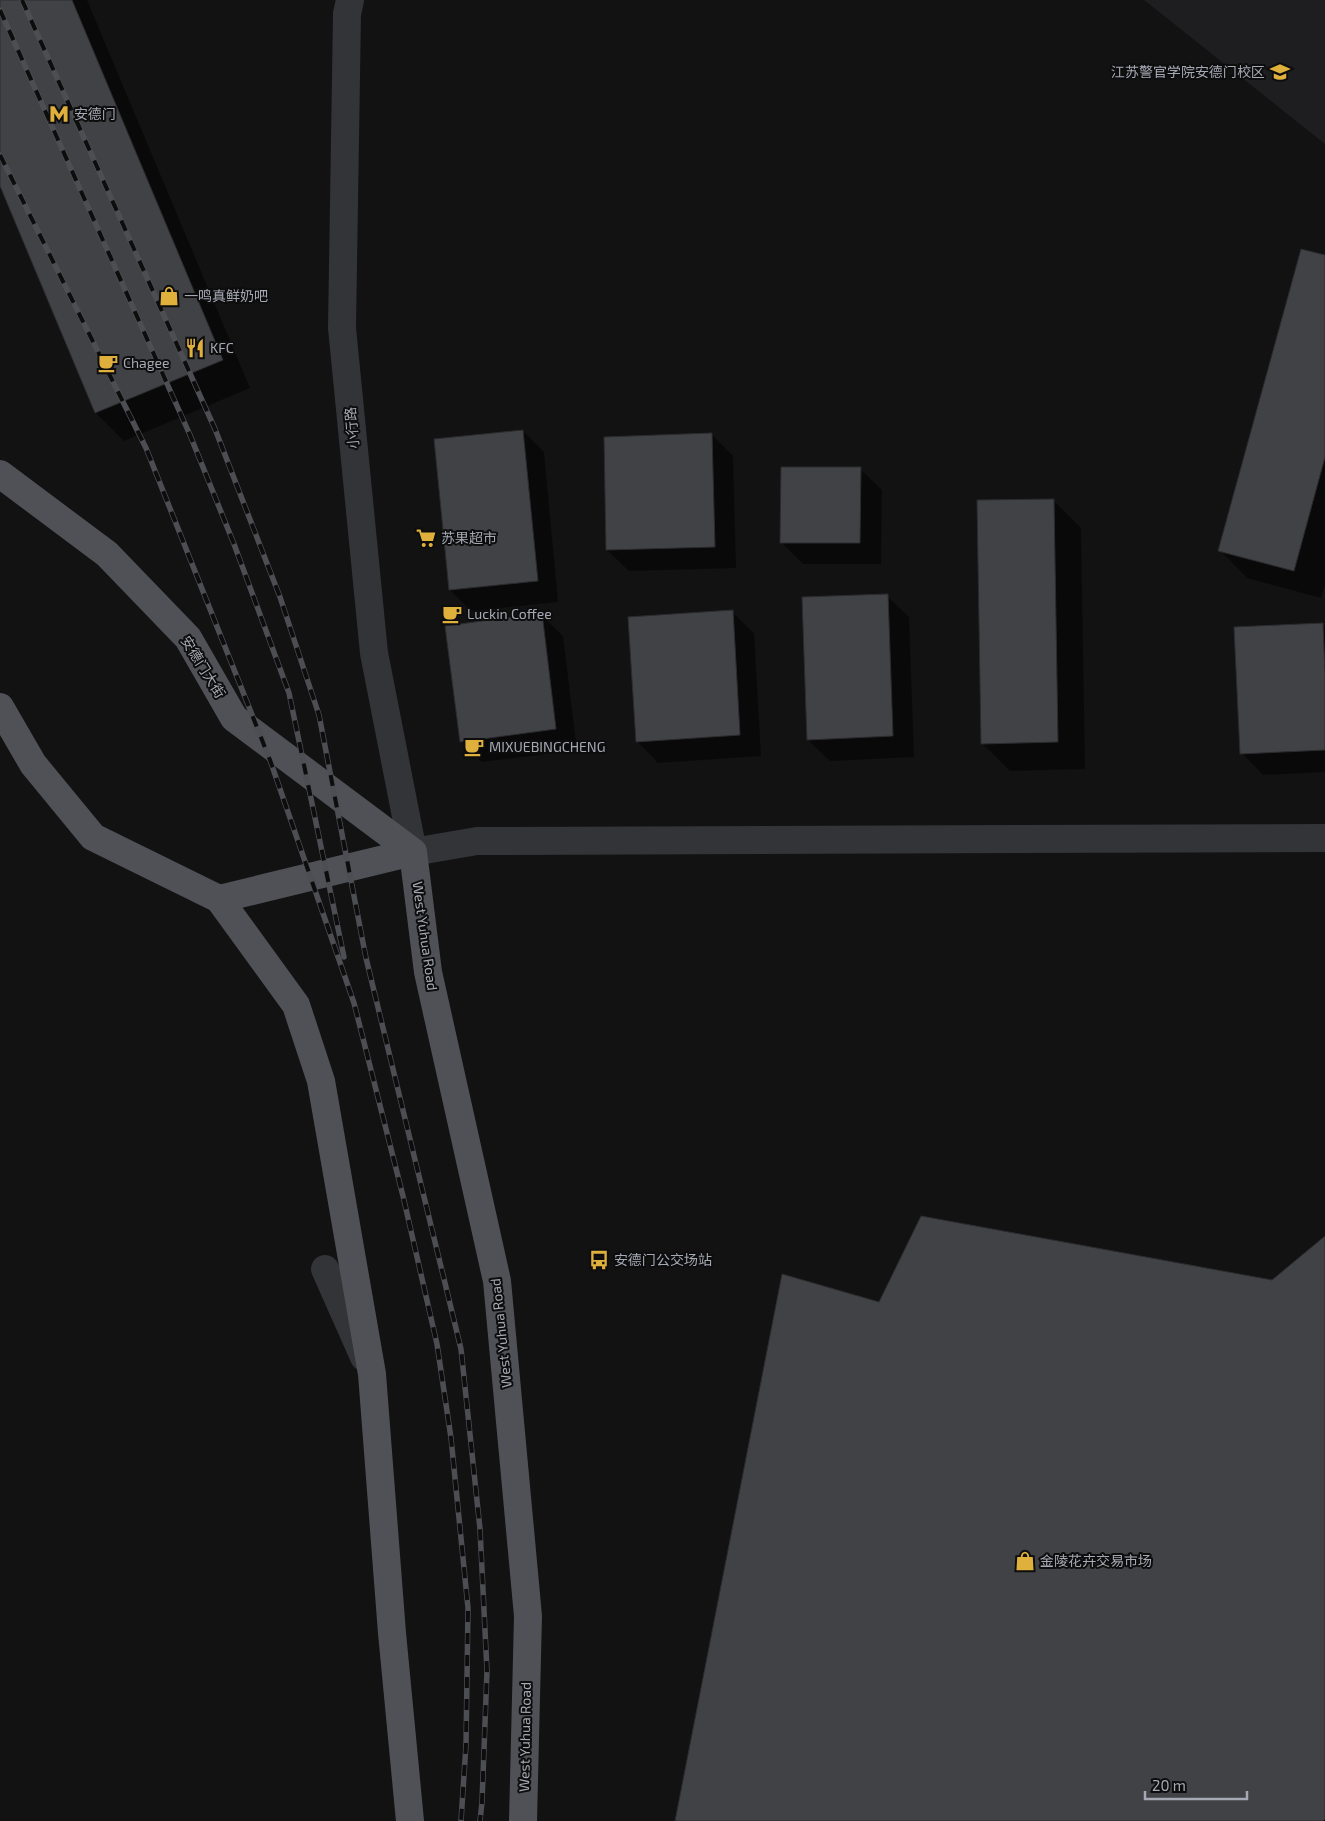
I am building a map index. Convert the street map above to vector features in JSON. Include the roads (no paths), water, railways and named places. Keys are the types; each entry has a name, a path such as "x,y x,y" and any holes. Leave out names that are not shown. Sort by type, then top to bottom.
{"main road":[{"name":"安德门大街","path":"0,474 107,554 188,638 234,718 413,852"},
{"path":"0,707 34,764 93,837 219,899 296,1005 322,1080 372,1374"},
{"path":"219,899 413,852"},
{"name":"West Yuhua Road","path":"413,852 428,972 498,1281 528,1616 523,1821"}],"street":[{"name":"小行路","path":"350,0 347,14 342,328 374,653 413,852"},
{"path":"413,852 477,840 1325,838"},
{"path":"325,1269 372,1374 392,1633 410,1821"}],"railway":[{"path":"22,0 215,429 280,597 319,715 366,958 461,1349 480,1529 487,1671 480,1821"},
{"path":"0,10 190,435 234,544 289,693 344,957"},
{"path":"0,155 146,448 270,760 354,1003 403,1196 437,1344 451,1438 468,1608 466,1745 461,1821"}],"place":[{"name":"江苏警官学院安德门校区","path":"1280,72"},
{"name":"安德门","path":"59,114"},
{"name":"一鸣真鲜奶吧","path":"169,296"},
{"name":"KFC","path":"195,348"},
{"name":"Chagee","path":"108,363"},
{"name":"苏果超市","path":"426,538"},
{"name":"Luckin Coffee","path":"452,614"},
{"name":"MIXUEBINGCHENG","path":"474,747"},
{"name":"安德门公交场站","path":"599,1260"},
{"name":"金陵花卉交易市场","path":"1025,1561"}]}
